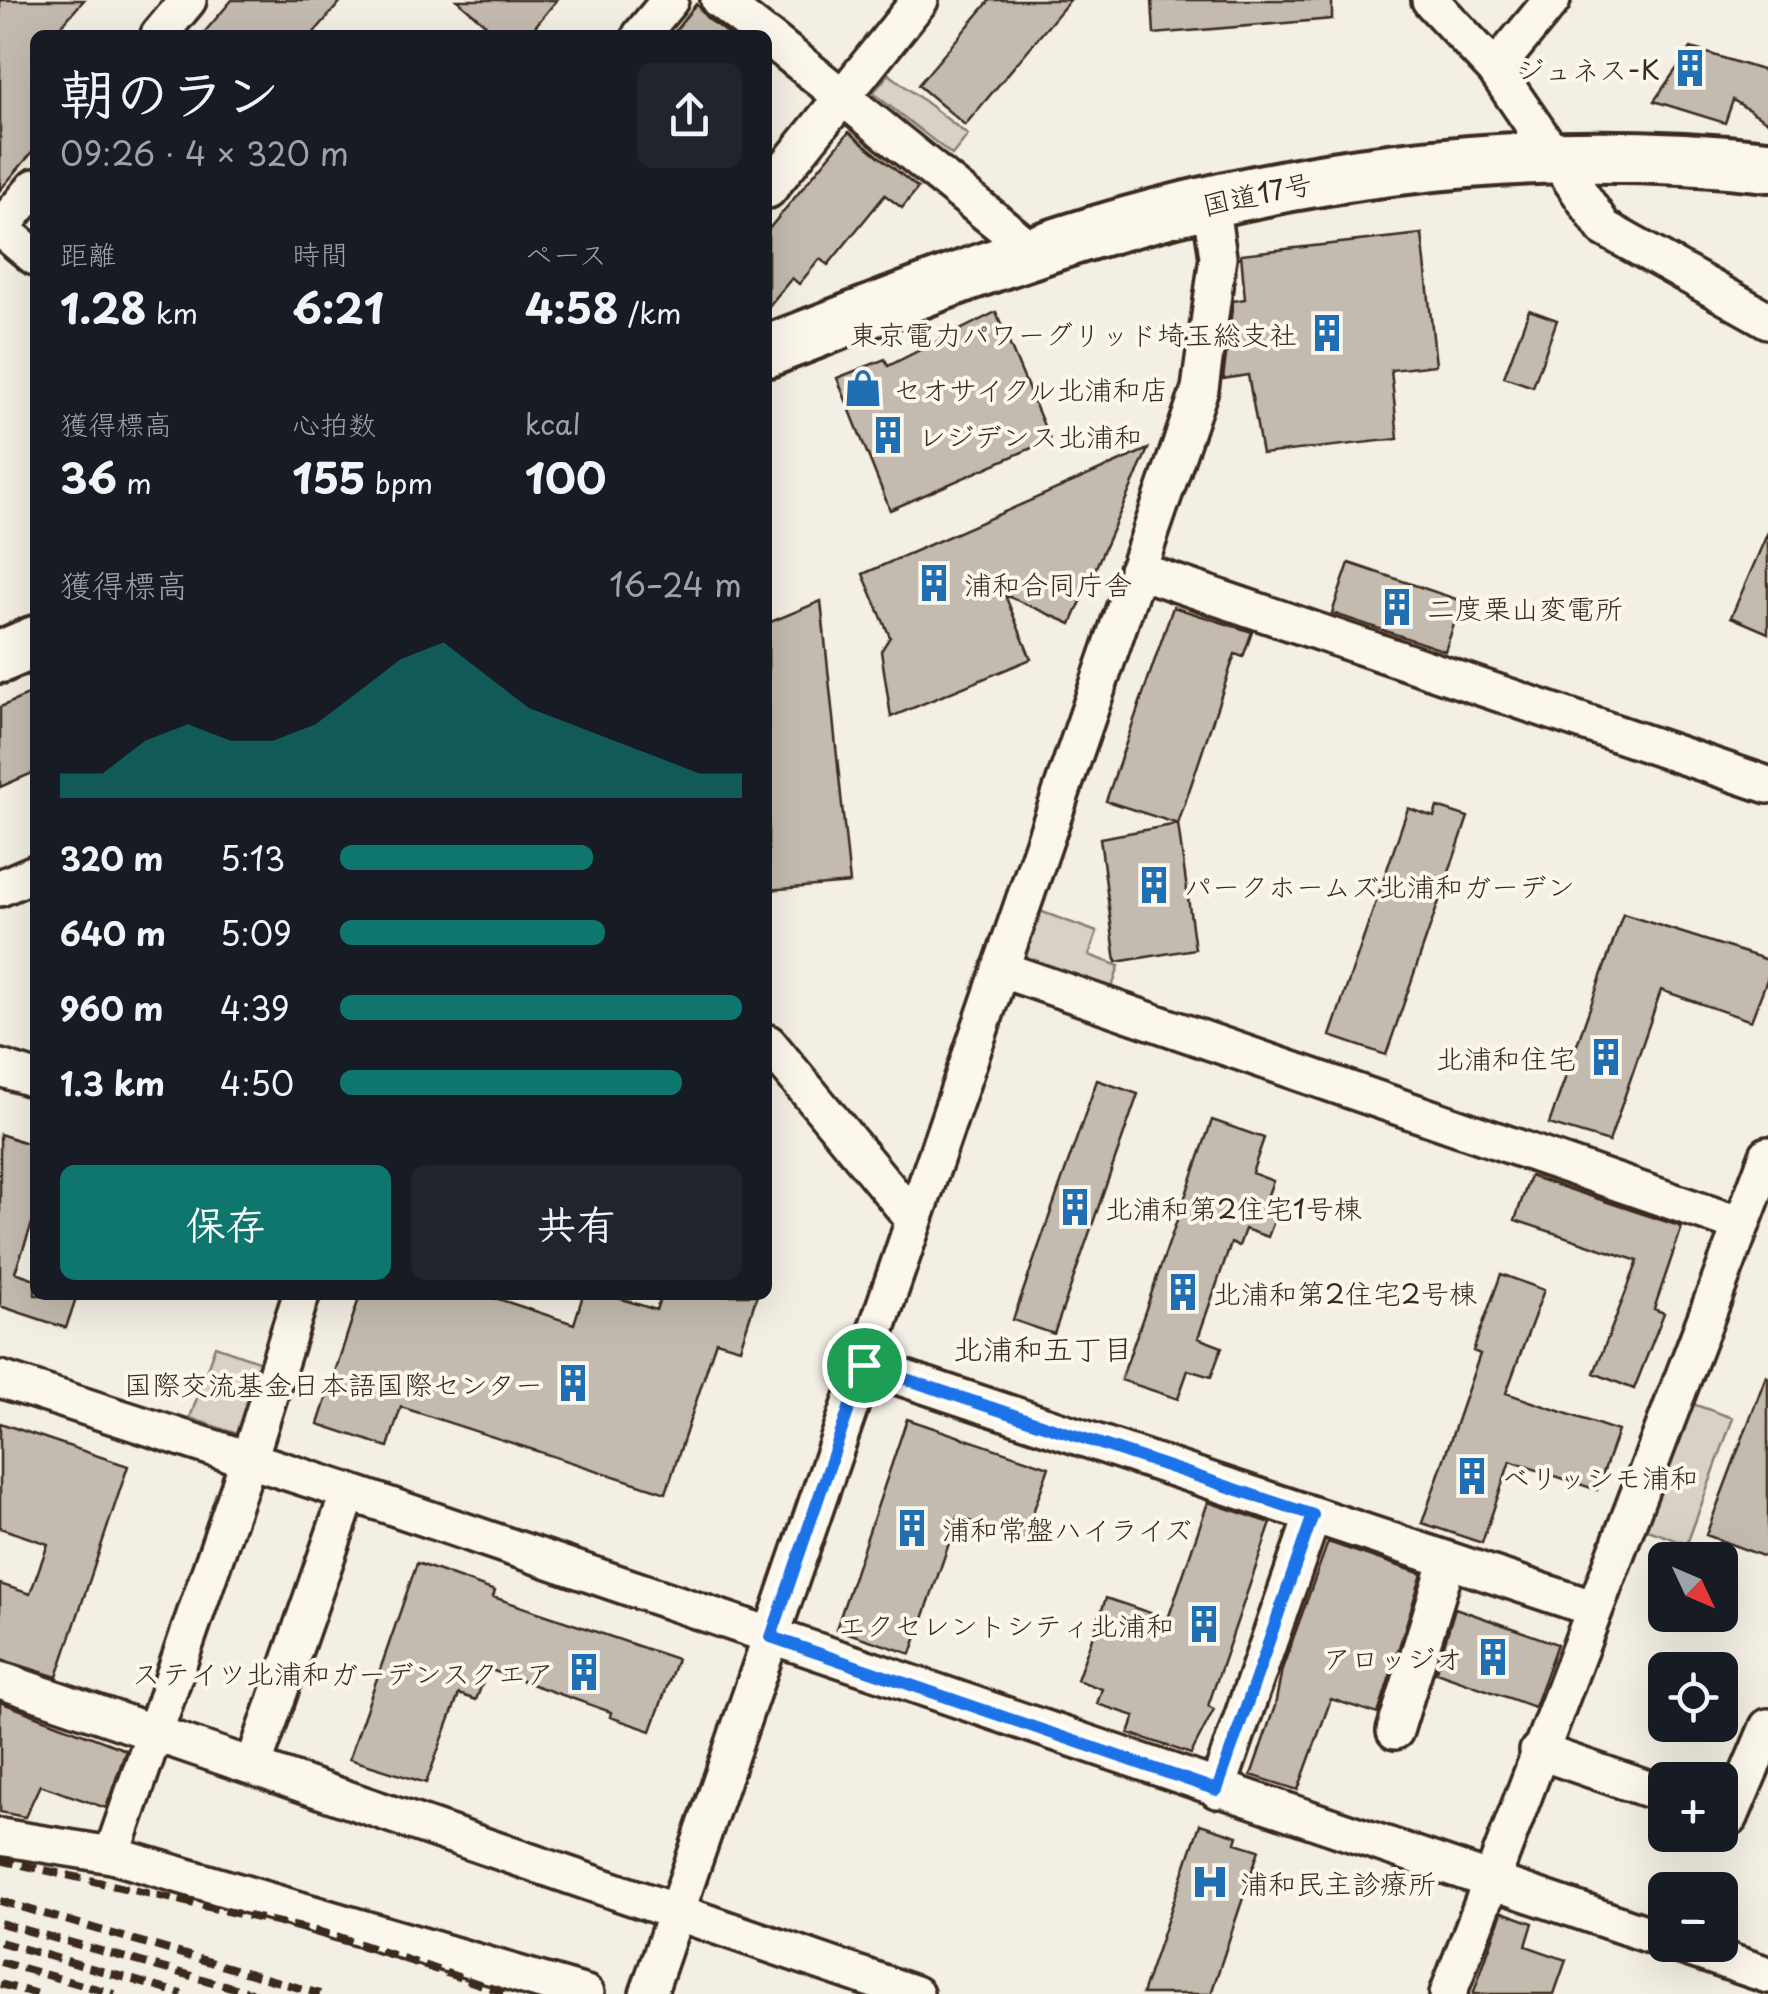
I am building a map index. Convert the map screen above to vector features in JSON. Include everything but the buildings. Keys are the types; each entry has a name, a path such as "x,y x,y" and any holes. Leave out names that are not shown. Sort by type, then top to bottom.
{"highway":[{"name":"国道17号","path":"772,349 1033,251 1210,202 1327,178 1556,158 1694,158 1768,166"},
{"path":"0,657 30,644"}],"street":[{"path":"164,30 188,0"},
{"path":"645,30 670,0"},
{"path":"720,0 758,30"},
{"path":"772,185 920,0"},
{"path":"1430,0 1495,70 1604,228 1768,320"},
{"path":"1495,70 1552,0"},
{"path":"772,41 1033,251"},
{"path":"30,193 0,229 30,253"},
{"path":"648,1994 1200,389 1218,257 1210,202"},
{"path":"1138,570 1768,784"},
{"path":"0,888 30,876"},
{"path":"1000,969 1741,1225"},
{"path":"772,1047 914,1220"},
{"path":"0,1068 30,1077"},
{"path":"1448,1994 1592,1608 1768,1155"},
{"path":"112,1856 248,1462 298,1300"},
{"path":"864,1365 1592,1608"},
{"path":"0,1379 349,1492 1648,1934"},
{"path":"253,1767 349,1492"},
{"path":"1217,1790 1313,1515"},
{"path":"1395,1732 1448,1560"},
{"path":"0,1680 915,1994"},
{"path":"1738,1797 1768,1727"},
{"path":"1538,1752 1648,1788"},
{"path":"0,1837 112,1856 586,1994"},
{"path":"1729,1962 1768,1975"}],"shaded area":[{"path":"889,74 968,135 952,155 873,93"},
{"path":"1037,910 1097,932 1089,955 1119,966 1111,991 1027,965 1019,951"},
{"path":"215,1346 261,1362 237,1434 190,1418"},
{"path":"1690,1403 1733,1418 1688,1542 1645,1529"}],"railway":[{"path":"0,1860 333,1935 509,1994"},
{"path":"0,1901 320,1994"},
{"path":"0,1923 256,1994"},
{"path":"0,1942 182,1994"},
{"path":"0,1962 115,1994"},
{"path":"0,1984 38,1994"}],"place":[{"name":"ジュネス-K","path":"1690,68"},
{"name":"東京電力パワーグリッド埼玉総支社","path":"1327,333"},
{"name":"セオサイクル北浦和店","path":"863,388"},
{"name":"レジデンス北浦和","path":"888,435"},
{"name":"浦和合同庁舎","path":"934,583"},
{"name":"二度栗山変電所","path":"1397,607"},
{"name":"パークホームズ北浦和ガーデン","path":"1154,885"},
{"name":"北浦和住宅","path":"1606,1057"},
{"name":"北浦和第2住宅1号棟","path":"1075,1207"},
{"name":"北浦和第2住宅2号棟","path":"1183,1292"},
{"name":"国際交流基金日本語国際センター","path":"573,1383"},
{"name":"ベリッシモ浦和","path":"1472,1476"},
{"name":"浦和常盤ハイライズ","path":"912,1528"},
{"name":"エクセレントシティ北浦和","path":"1204,1624"},
{"name":"アロッジオ","path":"1493,1657"},
{"name":"ステイツ北浦和ガーデンスクエア","path":"584,1672"},
{"name":"浦和民主診療所","path":"1210,1882"}],"district":[{"name":"北浦和五丁目","path":"1043,1347"}],"route":[{"path":"864,1365 1313,1515 1217,1790 771,1637 864,1365"}]}
